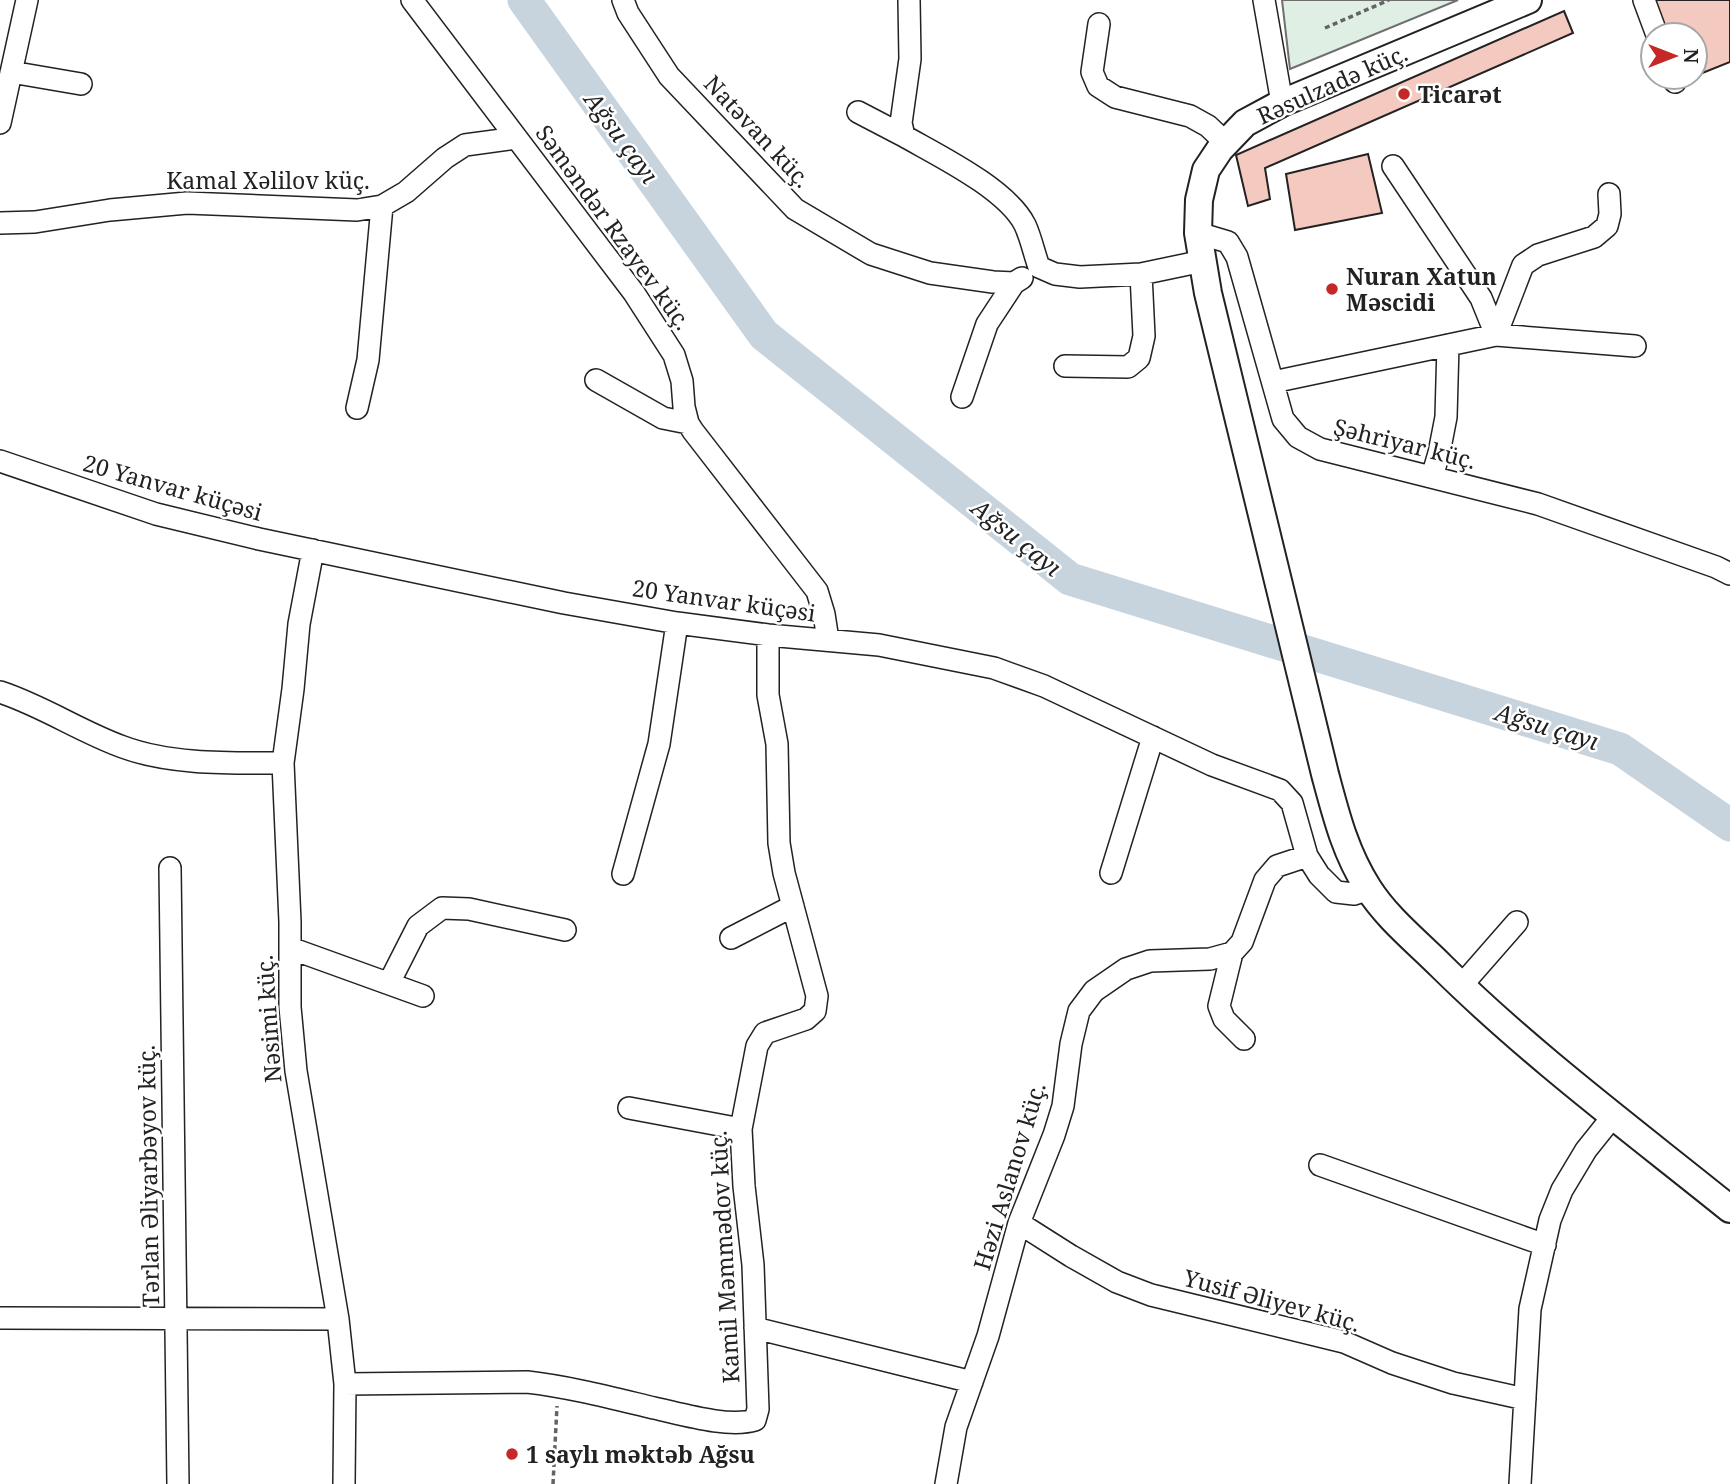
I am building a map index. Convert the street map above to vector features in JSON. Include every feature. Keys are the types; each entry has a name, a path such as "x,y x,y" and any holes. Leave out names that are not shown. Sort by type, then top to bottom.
{"main road":[{"name":"Rəsulzadə küç.","path":"1528,0 1282,103 1245,123 1220,149 1206,170 1199,200 1198,233 1208,293 1341,834 1369,889 1392,918 1461,986 1526,1044 1730,1209"}],"street":[{"path":"0,123 27,0"},
{"name":"Səməndər Rzayev küç.","path":"412,0 634,293 674,355 682,382 684,407 693,432 817,591 828,640"},
{"name":"Natəvan küç.","path":"623,0 628,13 669,76 795,209 871,254 930,272 1014,283"},
{"path":"904,136 901,123 910,59 909,0"},
{"path":"1264,0 1282,103"},
{"path":"1644,0 1652,21"},
{"path":"1099,24 1092,72 1098,86 1115,97 1190,116 1208,126 1226,143"},
{"path":"11,72 81,84"},
{"path":"858,112 979,180 1004,199 1025,224 1039,267 1055,274 1080,277 1141,274 1203,261"},
{"name":"Kamal Xəlilov küç.","path":"0,223 35,222 110,210 187,203 357,210 382,206 405,192 445,158 466,145 516,138"},
{"path":"1393,166 1481,298 1496,335"},
{"path":"1496,335 1524,265 1538,255 1594,237 1607,226 1610,214 1609,194"},
{"path":"357,408 368,360 382,206"},
{"name":"Şəhriyar küç.","path":"1198,233 1228,242 1237,257 1283,419 1298,438 1320,449 1538,504 1730,574"},
{"path":"962,397 987,324 1014,283 1039,267"},
{"path":"1065,366 1128,367 1139,358 1144,336 1141,274"},
{"path":"1273,382 1496,335 1635,346"},
{"path":"1432,477 1446,416 1448,345"},
{"path":"596,380 663,418 688,422"},
{"name":"20 Yanvar küçəsi","path":"0,461 156,514 313,551 677,623 879,645 994,668 1044,687 1212,765 1280,790 1292,803 1307,856 1319,876 1336,892 1354,894 1369,889"},
{"name":"Nəsimi küç.","path":"313,551 299,624 283,763 290,1007 296,1071 338,1319 345,1384 344,1484"},
{"path":"623,874 659,744 677,623"},
{"name":"Kamil Məmmədov küç.","path":"345,1384 527,1382 558,1385 692,1416 742,1423 755,1420 758,1409 753,1265 741,1129 757,1046 765,1033 806,1019 815,1011 817,996 784,873 779,843 777,744 768,695 768,635"},
{"path":"0,692 123,748 156,756 220,763 283,763"},
{"path":"1111,873 1153,737"},
{"path":"1244,1040 1224,1019 1219,1006 1232,953 1242,942 1265,880 1277,866 1307,856"},
{"name":"Tərlan Əliyarbəyov küç.","path":"170,868 178,1484"},
{"path":"731,938 793,906"},
{"path":"389,984 418,926 442,908 469,909 565,930"},
{"path":"1461,986 1517,922"},
{"path":"290,948 423,996"},
{"name":"Həzi Aslanov küç.","path":"946,1484 956,1427 988,1336 1019,1223 1063,1106 1071,1044 1079,1012 1094,990 1126,968 1150,961 1210,959 1232,953"},
{"path":"629,1108 741,1129"},
{"path":"1520,1484 1530,1309 1550,1220 1562,1190 1586,1150 1614,1115"},
{"path":"1321,1165 1545,1245"},
{"name":"Yusif Əliyev küç.","path":"1019,1223 1117,1282 1151,1295 1344,1342 1392,1363 1453,1383 1525,1399"},
{"path":"0,1318 338,1319"},
{"path":"755,1328 972,1382"}],"path":[{"path":"1325,28 1389,0"},
{"path":"553,1484 558,1385"}],"green space":[{"path":"1282,0 1458,0 1290,69"}],"building":[{"path":"1654,0 1730,0 1730,62 1709,70 1709,21 1662,21"},
{"name":"Ticarət","path":"1564,11 1573,33 1265,168 1270,199 1248,206 1236,155"},
{"path":"1368,154 1382,213 1295,230 1286,174"}],"waterway":[{"name":"Ağsu çayı","path":"524,0 764,335 1070,579 1620,749 1730,825"}],"place":[{"name":"Ticarət","path":"1404,94"},
{"name":"Nuran Xatun Məscidi","path":"1332,289"},
{"name":"1 saylı məktəb Ağsu","path":"512,1454"}]}
